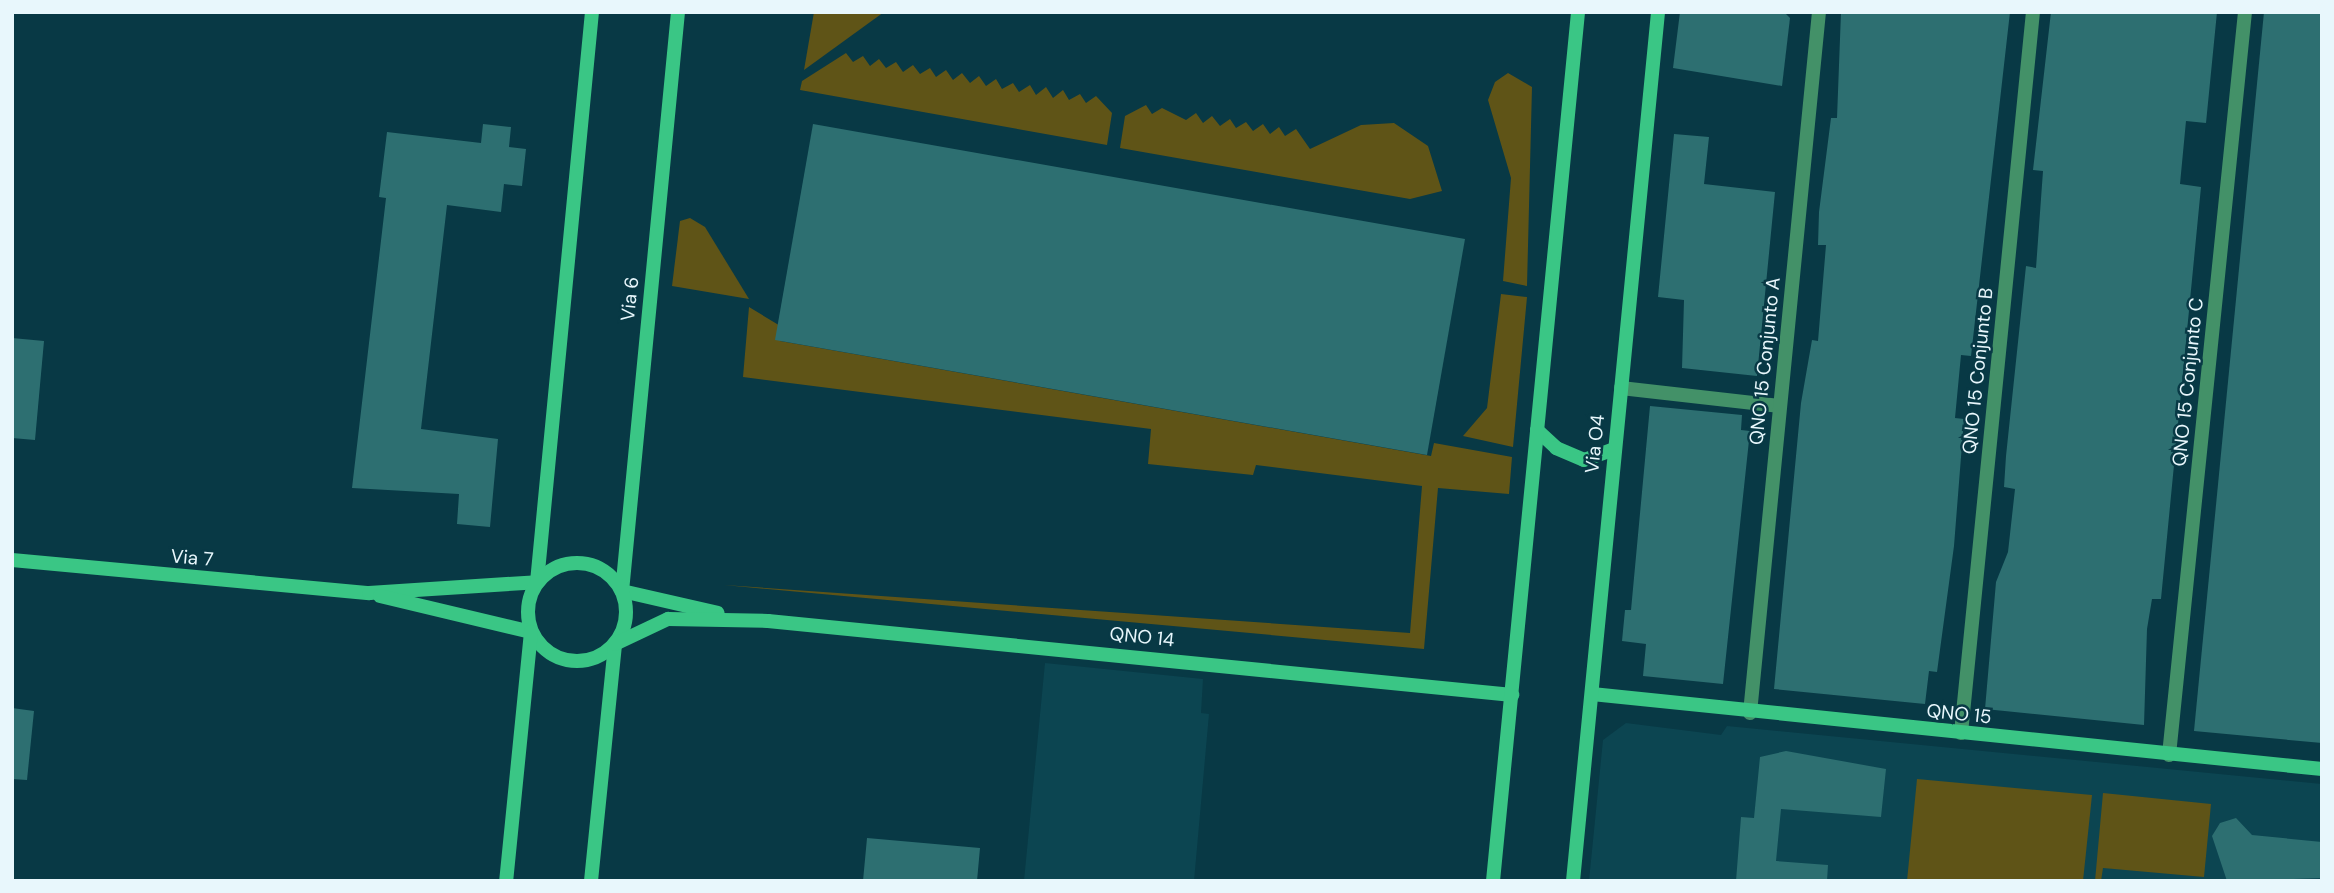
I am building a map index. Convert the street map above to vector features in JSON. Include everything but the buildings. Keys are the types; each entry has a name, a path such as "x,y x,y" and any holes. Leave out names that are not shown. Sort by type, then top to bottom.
{"main road":[{"path":"506,881 531,632 527,615 537,582 592,12"},
{"name":"Via 6","path":"622,591 678,12"},
{"path":"1493,881 1578,12"},
{"name":"Via O4","path":"1573,881 1658,12"},
{"path":"1538,430 1556,448 1584,460 1614,449"},
{"name":"Via 7","path":"12,560 369,593 531,632"},
{"path":"537,582 549,570 581,562 598,567 622,591 626,609 615,644 591,881"},
{"name":"Via 7","path":"369,593 537,582"},
{"name":"QNO 14","path":"622,591 768,621"},
{"name":"QNO 14","path":"615,644 668,619 768,621 1511,695"},
{"path":"531,632 547,652 569,661 588,660 615,644"},
{"name":"QNO 15","path":"1592,694 1684,707 2322,769"}],"street":[{"name":"QNO 15 Conjunto A","path":"1750,713 1819,12"},
{"name":"QNO 15 Conjunto B","path":"1961,733 2034,12"},
{"name":"QNO 15 Conjunto C","path":"2169,755 2245,12"},
{"path":"1621,388 1780,406"}],"shaded area":[{"path":"814,12 884,12 804,70"},
{"path":"846,53 853,62 863,56 870,66 879,59 886,68 896,62 903,72 913,65 920,74 930,68 936,77 946,70 953,80 962,73 970,83 979,76 986,86 996,79 1002,89 1013,83 1019,92 1030,85 1036,95 1046,87 1053,98 1063,90 1069,100 1080,94 1086,103 1096,96 1112,113 1107,145 800,90 802,81"},
{"path":"1508,73 1532,87 1527,286 1503,281 1511,178 1488,100 1495,82"},
{"path":"1146,105 1152,114 1162,108 1186,120 1196,113 1203,123 1212,116 1220,126 1230,119 1236,128 1246,122 1253,131 1263,124 1270,134 1279,127 1285,136 1296,129 1310,149 1361,125 1394,123 1428,146 1442,191 1410,199 1120,148 1125,116"},
{"path":"690,218 705,227 749,299 672,286 680,221"},
{"path":"1501,294 1527,297 1513,447 1463,436 1487,408"},
{"path":"749,307 782,327 780,341 1431,456 1434,443 1512,457 1509,494 1438,488 1424,649 724,585 1410,633 1422,486 1256,465 1253,475 1148,464 1151,429 743,377"},
{"path":"1045,663 1203,679 1201,713 1209,714 1194,881 1024,881"},
{"path":"1626,723 1721,735 1727,726 2322,784 2322,881 1589,881 1603,740"},
{"path":"1917,779 2092,795 2083,881 1907,881"},
{"path":"2103,793 2211,804 2204,877 2103,868 2101,881 2095,881"}]}
